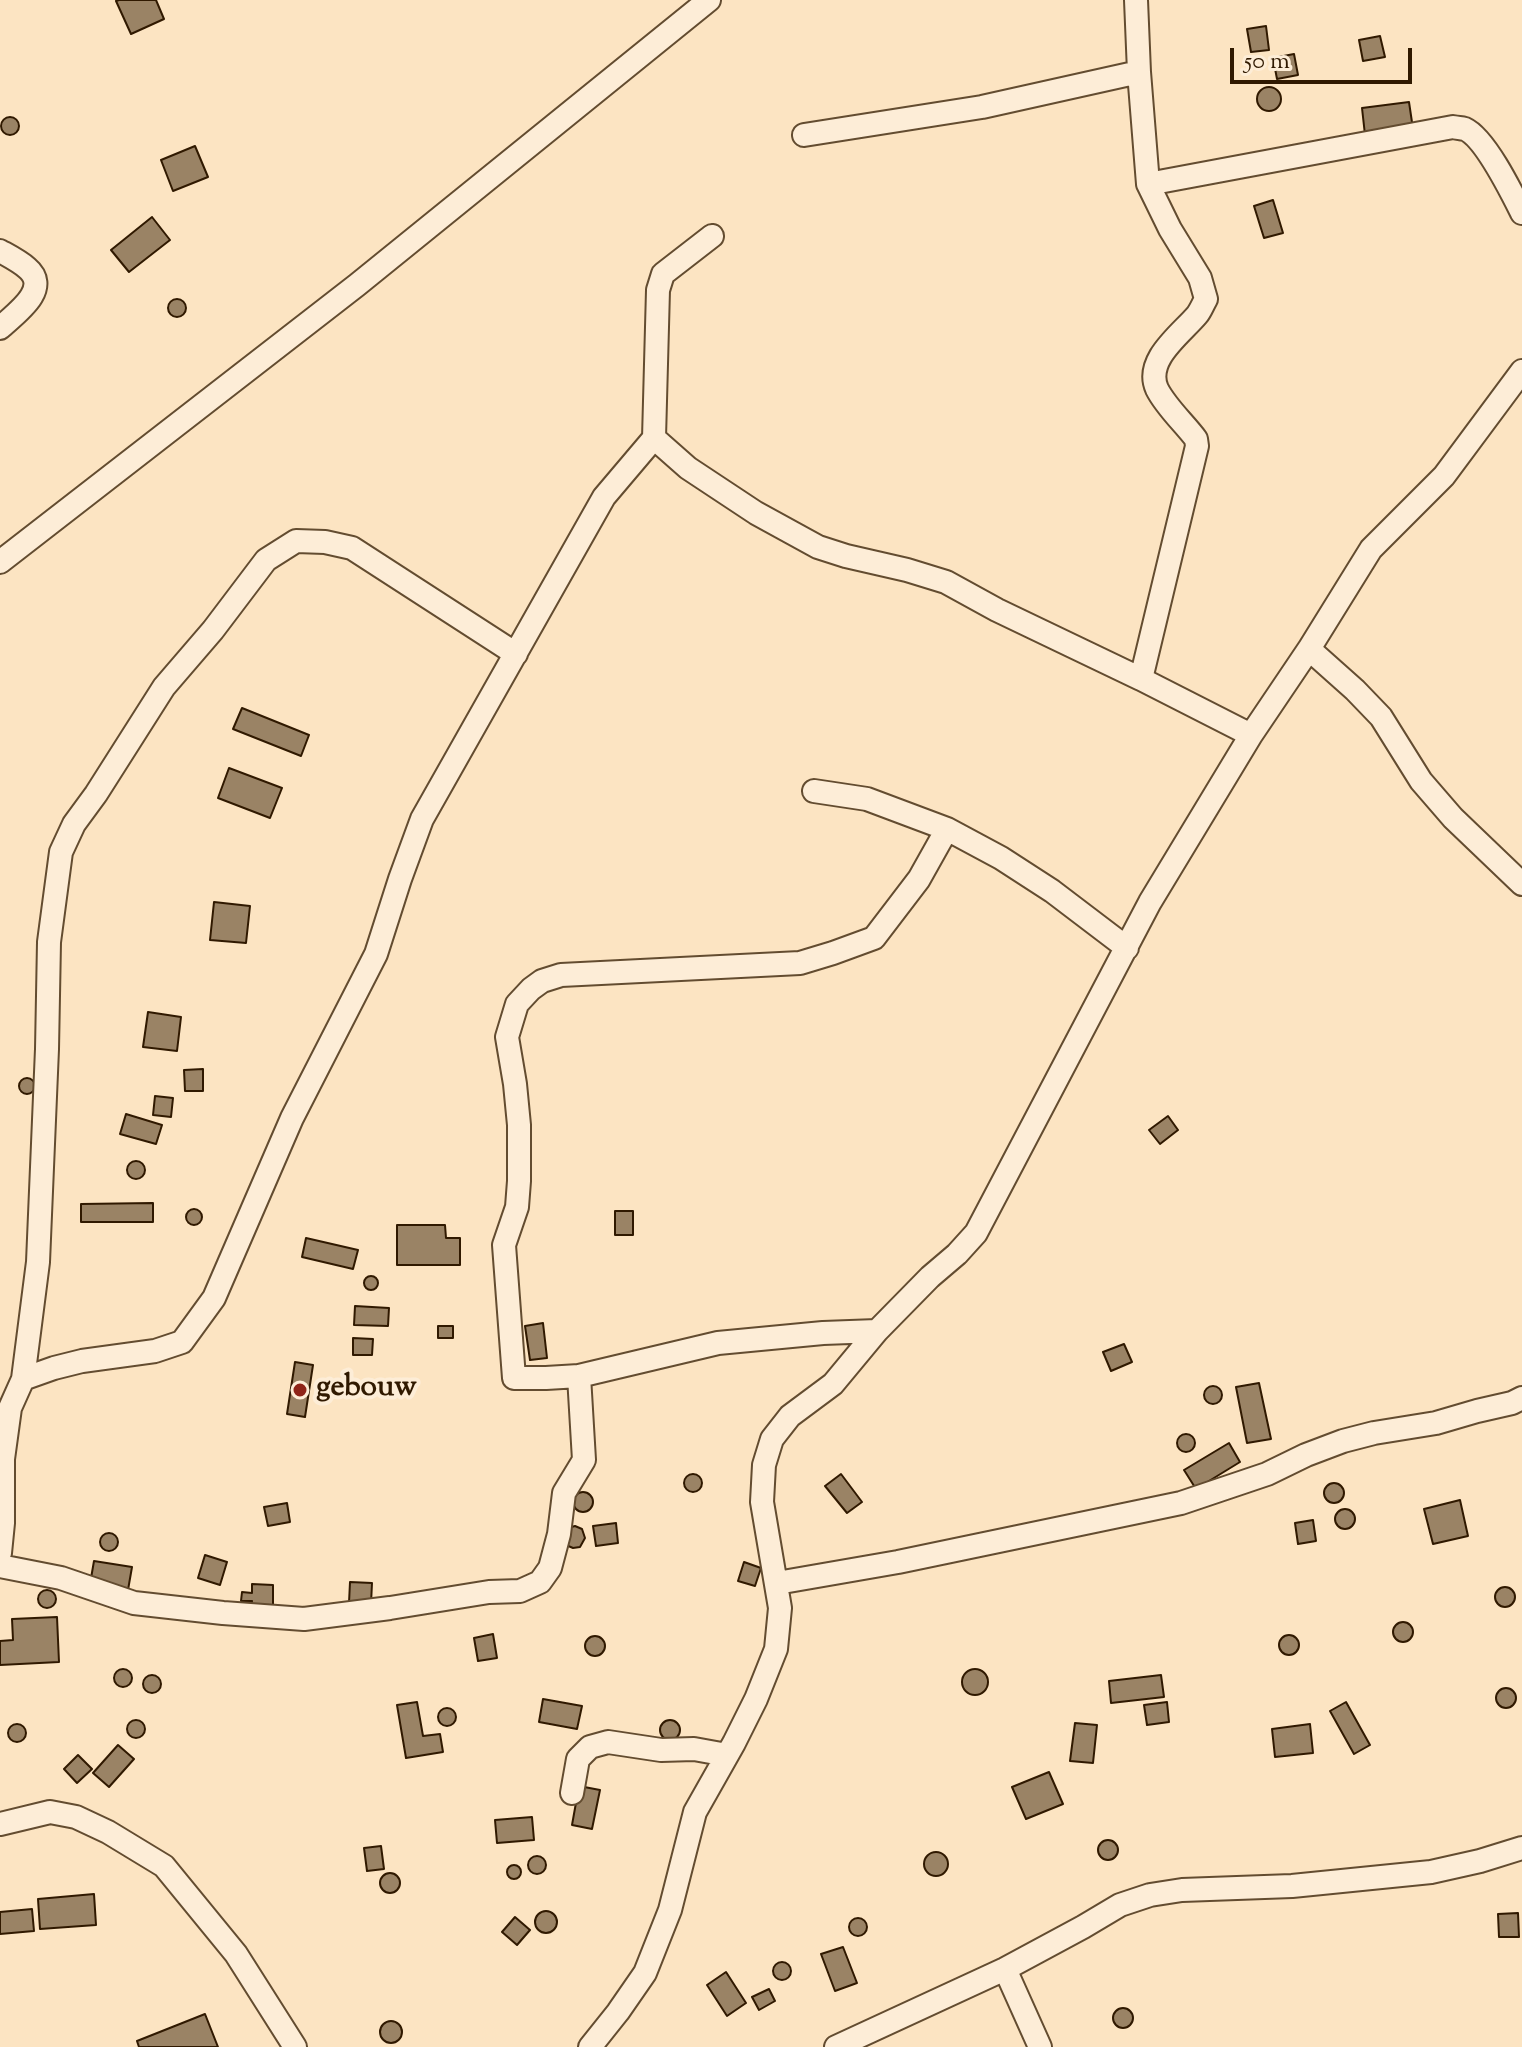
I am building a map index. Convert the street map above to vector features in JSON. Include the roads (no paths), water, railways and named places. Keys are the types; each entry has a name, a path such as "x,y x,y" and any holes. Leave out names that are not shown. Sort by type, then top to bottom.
{"street":[{"path":"0,562 357,285 709,0"},
{"path":"1136,0 1148,184 1170,229 1200,278 1206,299 1200,312 1158,360 1155,373 1156,386 1196,439 1197,446 1141,679"},
{"path":"804,135 982,107 1139,72"},
{"path":"1148,184 1453,127 1466,129 1479,140 1522,213"},
{"path":"23,1379 82,1361 155,1351 182,1342 214,1298 292,1118 376,954 422,819 604,497 654,438 658,290 663,274 712,236"},
{"path":"0,251 30,270 35,282 35,294 0,328"},
{"path":"590,2047 645,1973 670,1910 695,1812 756,1699 776,1649 780,1608 762,1502 764,1465 772,1439 790,1416 833,1384 877,1331 976,1233 1150,902 1251,735 1371,549 1444,476 1518,384"},
{"path":"654,438 688,468 756,513 818,547 946,582 1251,735"},
{"path":"0,1553 10,1408 23,1379 38,1262 49,942 61,852 74,824 164,687 213,630 266,560 296,541 325,542 352,548 516,654"},
{"path":"1309,649 1381,717 1421,781 1453,818 1522,884"},
{"path":"814,791 867,799 947,829 1001,858 1052,891 1127,948"},
{"path":"877,1331 718,1343 579,1376 514,1378 504,1245 517,1207 519,1125 507,1037 517,1004 542,981 561,975 800,963 874,938 919,879 947,829"},
{"path":"0,1566 61,1578 134,1603 304,1619 489,1592 520,1591 540,1582 550,1568 559,1534 564,1493 584,1460 579,1376"},
{"path":"777,1583 898,1562 1181,1503 1267,1474 1343,1441 1436,1423 1522,1398"},
{"path":"572,1793 578,1759 590,1747 608,1742 727,1755"},
{"path":"0,1824 50,1812 76,1817 108,1832 164,1866 236,1954 295,2047"},
{"path":"836,2047 1005,1969 1120,1905 1150,1895 1182,1890 1292,1886 1431,1872 1522,1848"},
{"path":"1005,1969 1040,2047"}],"place":[{"name":"gebouw","path":"300,1390"}]}
